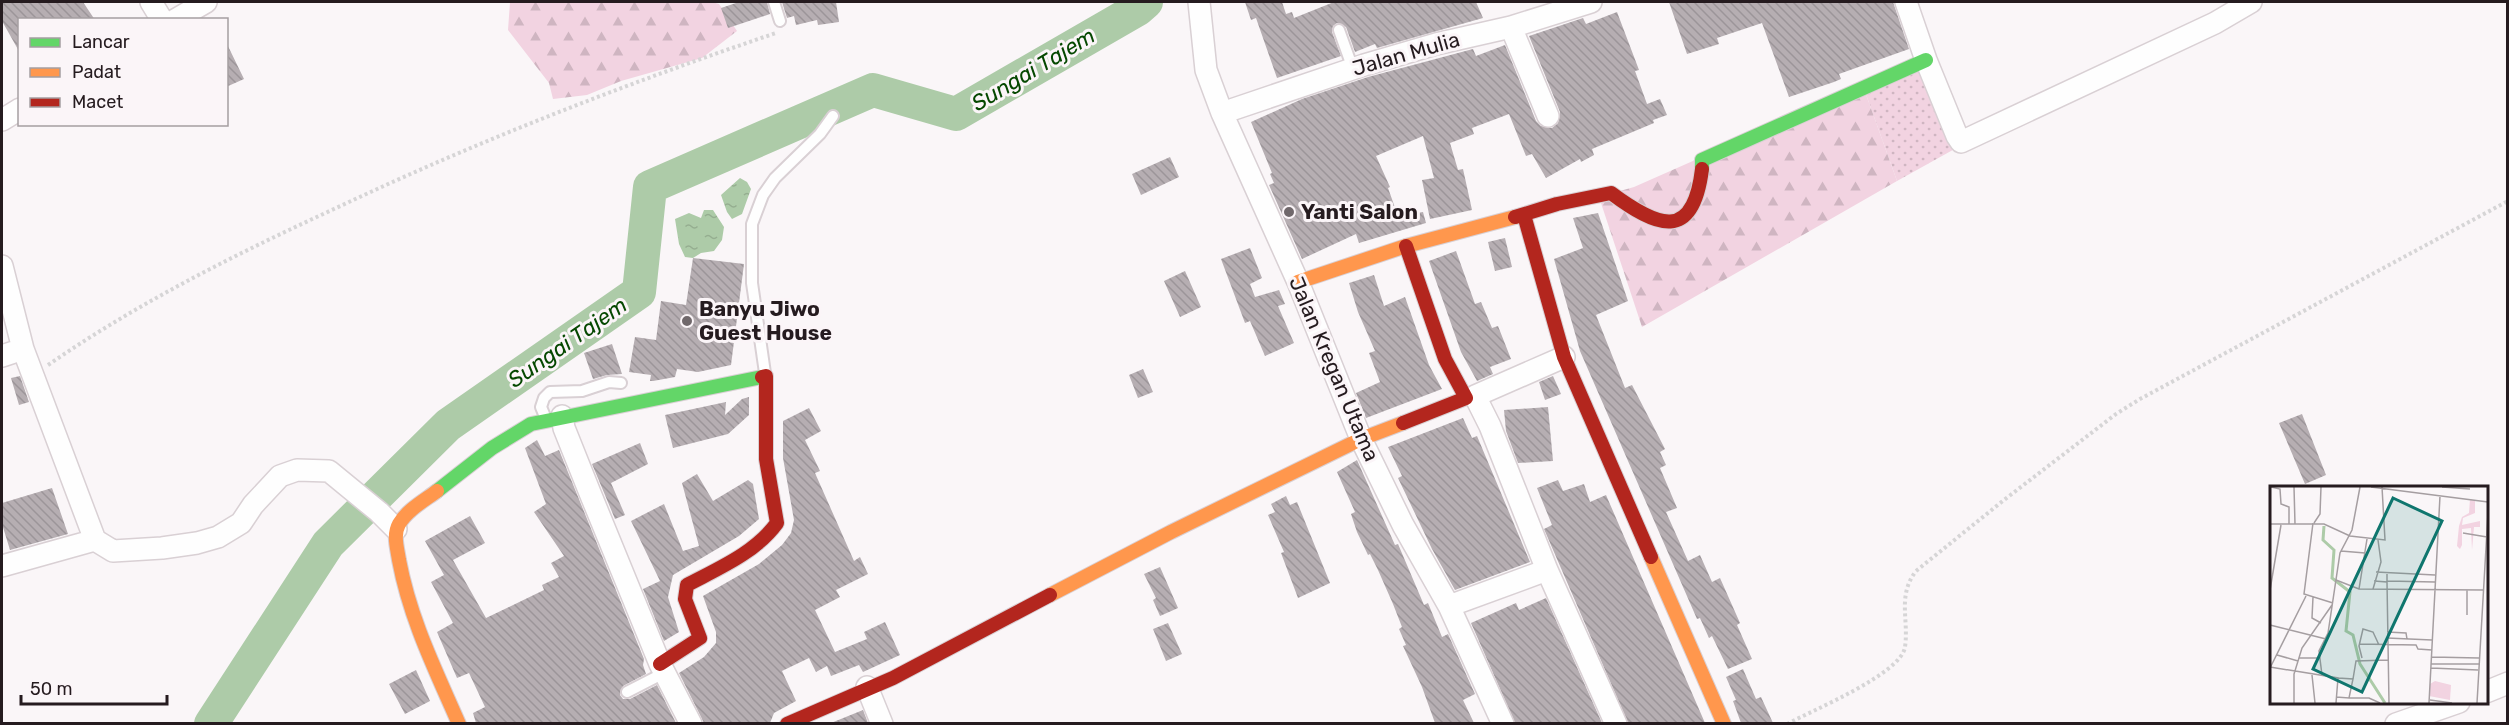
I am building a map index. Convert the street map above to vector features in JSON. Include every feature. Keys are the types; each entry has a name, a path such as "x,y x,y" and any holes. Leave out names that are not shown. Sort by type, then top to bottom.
{"street":[{"path":"152,2 161,18"},
{"path":"178,18 206,2"},
{"name":"Jalan Kregan Utama","path":"1199,2 1206,70 1222,113 1298,282 1361,439 1403,525 1449,606 1503,723"},
{"name":"Jalan Mulia","path":"1222,113 1436,44 1511,27 1591,2"},
{"path":"1906,2 1926,60 1961,142 2215,23 2251,2"},
{"path":"1511,27 1548,116"},
{"path":"1298,282 1406,246 1557,204 1611,193 1645,216 1662,222 1670,221 1685,214 1691,208 1699,191 1702,160 1926,60"},
{"path":"2,120 18,110"},
{"path":"1524,215 1564,357 1724,723"},
{"path":"787,723 920,665 1171,532 1361,439 1466,398 1446,359 1406,246"},
{"path":"2,266 32,376 95,540 112,551 162,548 197,543 218,537 241,523 253,505 280,476 297,470 312,469 329,471 396,529"},
{"path":"2,356 23,349"},
{"path":"1564,357 1475,396 1490,426 1547,570 1616,723"},
{"path":"459,723 415,625 395,548 396,529 415,507 492,448 531,424 766,376 768,396 766,459 777,523 770,534 758,543 687,585 685,599 700,638 662,668"},
{"path":"554,418 590,493 662,668 691,723"},
{"path":"2,566 95,540"},
{"path":"1449,606 1547,570"},
{"path":"2488,692 2508,683"},
{"path":"867,687 882,723"},
{"path":"2397,723 2453,704"}],"lane":[{"path":"774,2 780,21"},
{"path":"1339,30 1353,69"},
{"path":"766,376 753,292 752,224 755,211 769,187 833,116"},
{"path":"554,418 541,407 544,398 550,392 582,391 609,382 621,383"},
{"path":"627,693 662,668"}],"path":[{"path":"32,376 110,324 178,284 263,241 385,184 518,127 779,32 780,21"},
{"path":"1787,723 1866,683 1895,665 1905,645 1903,605 1907,583 1916,571 2116,414 2186,372 2508,201"}],"green space":[{"path":"510,2 712,2 719,4 737,31 702,58 621,81 587,95 553,99 549,83 508,30"},
{"path":"1922,60 1960,146 1897,181 1863,86"},
{"path":"1863,86 1897,181 1642,327 1599,197 1634,187"}],"water":[{"path":"740,178 747,182 751,189 742,214 732,219 721,195"},
{"path":"704,210 713,210 724,227 722,240 714,251 701,253 693,258 685,257 679,244 675,219 689,213 701,218"}],"building":[{"path":"2,2 83,2 94,18 18,18 18,49 2,21"},
{"path":"739,2 767,2 770,14 728,28 721,8"},
{"path":"782,2 836,2 839,22 818,25 817,20 796,25 794,16 787,18"},
{"path":"1245,2 1282,2 1286,14 1292,12 1294,18 1334,2 1476,2 1483,18 1377,48 1375,44 1355,52 1346,27 1337,23 1333,26 1332,32 1341,56 1277,78 1256,18 1251,20"},
{"path":"1669,2 1893,2 1909,49 1839,74 1841,79 1834,82 1789,97 1762,23 1717,38 1719,44 1687,54"},
{"path":"1617,12 1639,70 1635,71 1647,104 1660,99 1667,115 1653,120 1654,123 1592,149 1594,155 1581,162 1580,159 1546,178 1532,154 1526,156 1509,114 1472,128 1474,134 1450,143 1458,170 1463,169 1472,210 1430,219 1422,180 1434,178 1423,136 1376,156 1390,187 1388,188 1398,216 1423,212 1426,223 1359,243 1356,234 1302,259 1269,185 1274,183 1270,174 1272,173 1251,122 1302,99 1368,77 1473,49 1476,56 1505,45 1536,121 1541,126 1552,128 1558,123 1560,112 1529,36 1583,18 1586,24"},
{"path":"228,46 244,79 228,86"},
{"path":"1170,157 1179,177 1141,195 1132,174"},
{"path":"1598,213 1628,301 1596,315 1625,388 1632,385 1665,449 1660,452 1666,465 1660,468 1677,508 1666,512 1688,561 1700,555 1712,582 1720,578 1740,623 1737,625 1752,659 1728,669 1712,636 1709,638 1700,618 1697,619 1580,351 1554,259 1583,248 1573,218"},
{"path":"1505,238 1512,267 1495,271 1488,242"},
{"path":"1250,248 1262,278 1250,284 1255,297 1279,290 1285,304 1278,306 1294,343 1265,356 1250,321 1245,323 1221,259"},
{"path":"1456,251 1475,304 1481,302 1492,328 1498,326 1511,359 1490,367 1493,374 1477,381 1461,352 1429,261"},
{"path":"693,258 744,264 731,365 698,372 677,369 675,377 653,381 650,381 651,375 629,372 635,337 656,340 661,301 686,305"},
{"path":"1185,271 1201,307 1180,317 1164,281"},
{"path":"1374,275 1384,306 1405,297 1429,365 1442,389 1366,418 1356,393 1380,382 1369,353 1375,351 1358,312 1349,283"},
{"path":"612,344 622,374 593,379 584,353"},
{"path":"1143,369 1153,392 1138,398 1129,375"},
{"path":"20,376 29,402 19,405 11,378"},
{"path":"1553,376 1561,394 1545,400 1539,382"},
{"path":"749,397 749,415 728,434 673,448 665,415 726,402 725,415 742,399"},
{"path":"1548,407 1553,461 1518,463 1506,431 1504,410"},
{"path":"809,408 821,431 805,440 820,471 815,473 854,561 860,557 868,574 836,590 840,597 815,610 835,652 867,639 864,632 885,622 900,655 863,672 859,665 831,676 827,666 816,672 809,658 782,671 796,701 774,713 770,723 704,723 679,673 704,657 716,643 716,632 703,596 759,564 782,545 791,533 794,520 783,458 783,421"},
{"path":"2302,414 2326,475 2305,484 2279,423"},
{"path":"1463,418 1472,438 1477,436 1530,562 1455,590 1432,549 1398,478 1402,476 1388,447"},
{"path":"537,440 545,456 559,450 644,659 646,674 623,686 620,695 623,699 630,699 657,685 676,723 476,723 473,713 485,707 469,673 457,678 437,632 453,623 431,582 444,575 425,541 470,516 485,543 453,560 486,618 544,590 542,585 559,577 551,563 564,556 534,512 546,504 525,448"},
{"path":"640,443 648,464 611,483 625,515 615,519 592,464"},
{"path":"1357,460 1395,545 1398,544 1424,605 1428,603 1442,637 1448,634 1475,694 1463,700 1474,723 1435,723 1422,687 1403,646 1406,645 1399,629 1402,627 1378,570 1357,532 1351,514 1355,512 1337,472"},
{"path":"697,474 713,501 748,480 753,484 759,519 739,536 673,575 668,597 679,632 664,641 643,589 660,581 631,521 664,504 683,551 699,546 682,483"},
{"path":"1558,480 1563,491 1584,484 1590,502 1606,495 1705,723 1628,723 1544,529 1552,525 1537,488"},
{"path":"52,488 68,534 10,550 2,524 2,503"},
{"path":"1286,496 1290,505 1297,502 1330,583 1298,598 1281,553 1284,552 1268,515 1275,512 1271,504"},
{"path":"1160,567 1178,608 1160,616 1153,600 1156,598 1144,574"},
{"path":"1546,598 1602,723 1515,723 1471,623 1516,603 1519,610"},
{"path":"1168,623 1182,654 1166,661 1153,629"},
{"path":"1743,669 1756,699 1761,697 1773,723 1741,723 1733,701 1736,700 1726,677"},
{"path":"416,670 430,701 405,714 389,684"},
{"path":"863,710 868,723 831,723"}],"waterway":[{"name":"Sungai Tajem","path":"211,724 328,544 448,425 639,292 650,187 873,90 956,114 1138,9 1146,2"}],"traffic: fast":[{"path":"1702,169 1702,160 1926,60"},
{"path":"437,491 492,448 531,424 762,377"}],"traffic: slow":[{"path":"1298,282 1406,246 1515,217"},
{"path":"1050,595 1171,532 1361,439 1403,423"},
{"path":"437,491 402,519 397,528 396,541 404,582 416,623 459,724"},
{"path":"1651,557 1724,724"}],"traffic: jam":[{"path":"1515,217 1557,204 1611,193 1643,214 1670,222 1681,218 1690,209 1697,193 1702,169"},
{"path":"1524,215 1564,357 1651,557"},
{"path":"1403,423 1466,398 1445,359 1406,246"},
{"path":"660,664 700,638 685,599 687,585 747,551 768,534 777,523 766,459 766,376 762,377"},
{"path":"787,724 893,678 1050,595"}],"place":[{"name":"Yanti Salon","path":"1289,212"},
{"name":"Banyu Jiwo Guest House","path":"687,321"}]}
